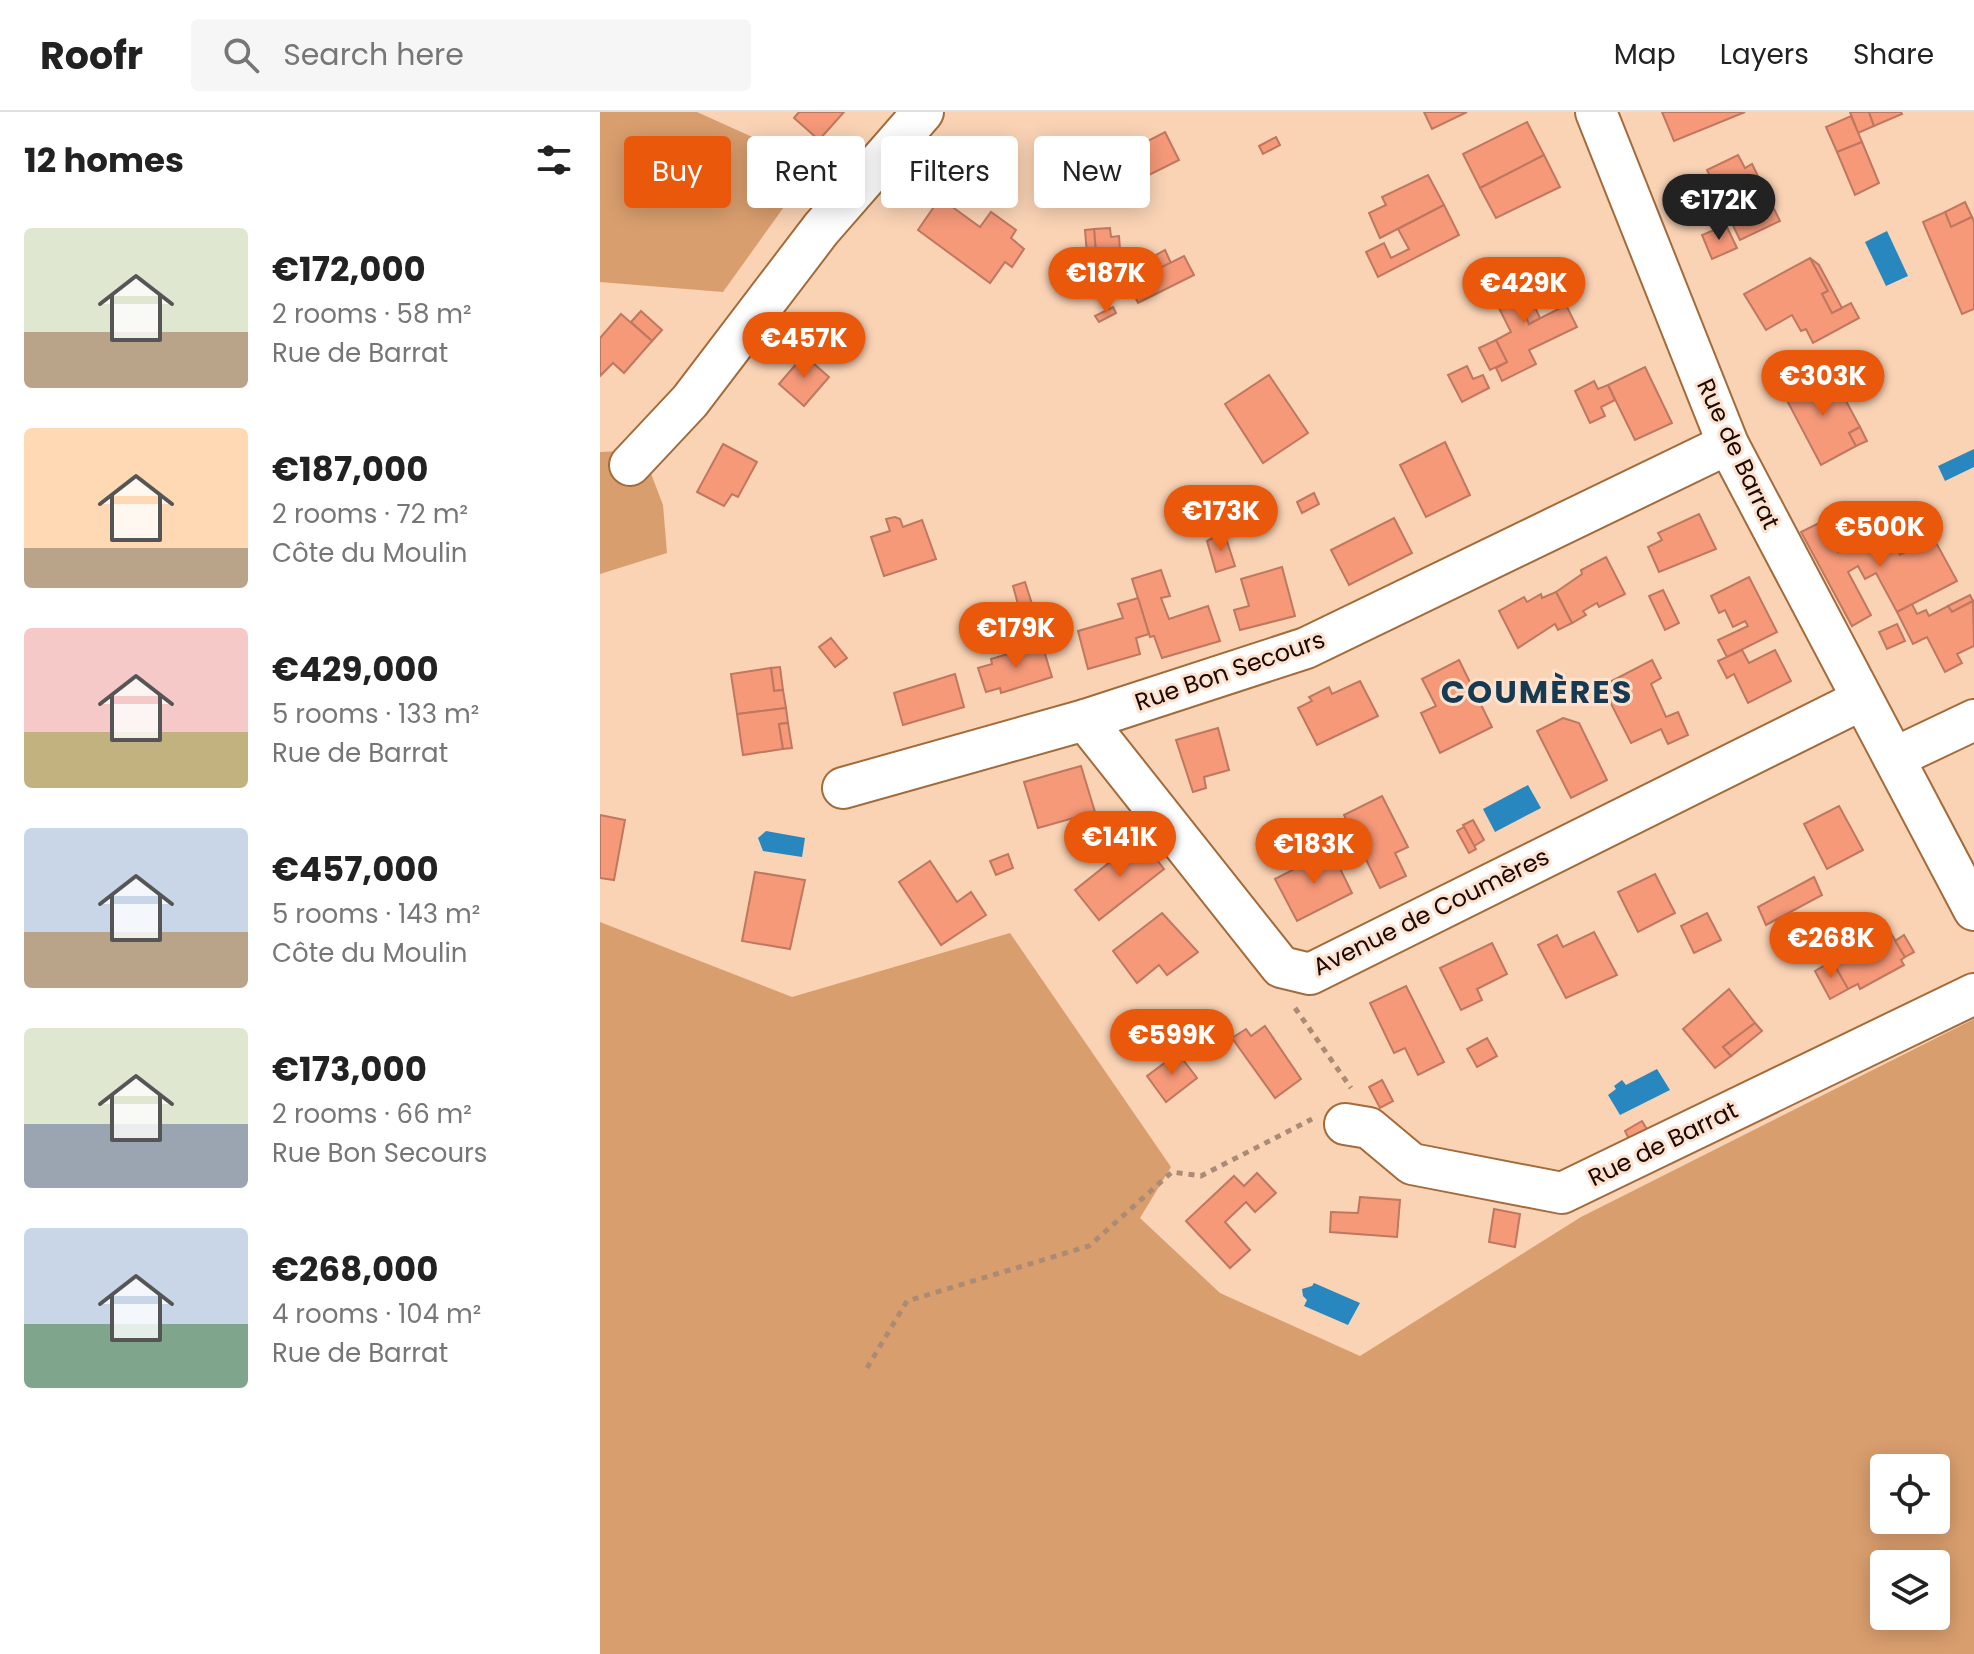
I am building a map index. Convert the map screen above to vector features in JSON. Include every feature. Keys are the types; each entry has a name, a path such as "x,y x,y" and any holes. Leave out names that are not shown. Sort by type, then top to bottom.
{"street":[{"path":"630,465 690,401 821,229 923,112"},
{"name":"Rue de Barrat","path":"1596,112 1728,444 1974,910"},
{"name":"Rue Bon Secours","path":"843,788 1085,720 1306,648 1728,444"},
{"name":"Avenue de Coumères","path":"1085,720 1281,967 1310,974 1861,700"},
{"path":"1894,758 1974,720"},
{"name":"Rue de Barrat","path":"1357,1126 1412,1164 1562,1193 1974,994"}],"path":[{"path":"867,1368 907,1301 1089,1246 1172,1172 1201,1176 1329,1110 1357,1126 1363,1104 1289,999 1293,970"}],"shaded area":[{"path":"600,112 697,112 750,136 747,136 747,208 783,208 723,292 600,282"},
{"path":"642,450 663,505 667,553 600,574 600,452"},
{"path":"600,922 792,997 1010,933 1171,1167 1140,1218 1220,1293 1360,1356 1581,1217 1974,1019 1974,1654 600,1654"}],"water":[{"path":"1887,231 1908,276 1886,286 1865,242"},
{"path":"1974,449 1974,467 1945,481 1938,466"},
{"path":"1528,785 1541,808 1495,832 1483,809"},
{"path":"766,831 805,838 802,857 763,851 758,838"},
{"path":"1657,1069 1670,1090 1620,1115 1608,1095 1616,1089 1614,1086 1622,1080 1626,1085"},
{"path":"1314,1283 1360,1303 1348,1325 1304,1306 1307,1300 1302,1289"}],"building":[{"path":"799,112 844,112 823,136 814,136 794,118"},
{"path":"1424,112 1467,112 1432,129"},
{"path":"1662,112 1745,112 1674,141"},
{"path":"1850,112 1869,112 1874,126 1858,133"},
{"path":"1869,112 1901,112 1902,114 1874,126"},
{"path":"1851,116 1862,142 1837,152 1826,127"},
{"path":"1527,122 1544,155 1480,188 1463,154"},
{"path":"1165,132 1179,160 1150,174 1150,140"},
{"path":"1276,137 1280,145 1263,154 1259,146"},
{"path":"1862,142 1879,183 1855,195 1837,152"},
{"path":"1544,155 1560,187 1496,218 1480,188"},
{"path":"1738,155 1745,168 1752,164 1780,221 1740,240 1721,201 1725,199 1722,191 1718,193 1707,170"},
{"path":"1428,175 1444,205 1380,238 1369,213 1386,205 1382,197"},
{"path":"1965,202 1972,217 1951,227 1945,212"},
{"path":"1444,205 1459,235 1378,277 1366,252 1384,243 1391,258 1409,249 1398,229"},
{"path":"933,208 954,208 980,227 991,212 1016,230 1011,238 1024,249 1012,267 1005,262 990,283 918,230"},
{"path":"1945,212 1951,227 1972,217 1974,222 1974,309 1962,314 1923,222"},
{"path":"1726,225 1737,248 1712,259 1702,235"},
{"path":"1110,228 1111,237 1119,236 1120,250 1112,251 1113,266 1097,267 1094,229"},
{"path":"1094,229 1097,266 1088,267 1085,230"},
{"path":"1165,250 1171,263 1144,276 1135,259 1146,253 1149,259"},
{"path":"1184,256 1194,275 1138,303 1120,266 1135,259 1144,276"},
{"path":"1810,258 1828,291 1822,294 1832,313 1851,303 1859,318 1813,343 1806,329 1801,331 1792,315 1766,330 1744,294"},
{"path":"1810,258 1819,265 1842,308 1832,313 1822,294 1828,291"},
{"path":"1516,270 1534,305 1523,310 1529,324 1566,305 1577,327 1529,350 1536,364 1502,381 1496,368 1507,362 1496,340 1511,332 1487,284"},
{"path":"1534,305 1540,318 1529,324 1523,310"},
{"path":"1113,307 1116,313 1099,322 1095,316"},
{"path":"641,311 662,330 652,341 631,322"},
{"path":"621,314 652,341 624,373 613,363 600,376 600,338"},
{"path":"1496,340 1507,362 1490,370 1479,348"},
{"path":"804,355 829,377 804,406 779,384"},
{"path":"1467,366 1473,379 1483,375 1489,388 1462,402 1448,375"},
{"path":"1645,367 1672,423 1635,440 1608,385"},
{"path":"1818,374 1826,390 1837,384 1860,427 1849,433 1856,446 1821,465 1783,393"},
{"path":"1269,375 1308,433 1263,463 1225,404"},
{"path":"1594,381 1598,389 1608,385 1615,400 1601,407 1605,416 1590,423 1575,391"},
{"path":"1860,427 1867,441 1856,446 1849,433"},
{"path":"1445,442 1470,495 1426,517 1400,465"},
{"path":"723,444 757,462 738,497 732,494 724,506 697,492"},
{"path":"1314,493 1319,504 1302,513 1297,502"},
{"path":"1699,514 1716,549 1659,572 1648,547 1662,540 1658,533"},
{"path":"1394,518 1412,553 1349,585 1331,550"},
{"path":"886,519 900,519 903,527 922,520 936,559 884,576 871,537 890,531"},
{"path":"1821,522 1838,552 1885,527 1900,555 1933,537 1957,581 1897,612 1876,573 1865,579 1858,566 1848,572 1871,615 1852,626 1801,532"},
{"path":"1224,532 1235,566 1216,572 1207,541"},
{"path":"1606,557 1625,594 1599,607 1597,603 1583,611 1586,615 1572,623 1556,592 1582,574 1581,570"},
{"path":"1282,567 1295,616 1240,630 1234,610 1249,606 1241,579"},
{"path":"1161,570 1170,596 1161,598 1169,619 1208,606 1220,641 1162,658 1154,636 1150,637 1132,579"},
{"path":"1749,577 1777,632 1727,657 1718,640 1748,626 1745,621 1733,627 1725,610 1719,613 1711,596"},
{"path":"1025,582 1032,604 1019,608 1013,586"},
{"path":"1663,590 1679,623 1665,630 1649,596"},
{"path":"1556,592 1572,623 1558,630 1555,624 1518,648 1499,611 1524,597 1527,602 1541,594 1542,598"},
{"path":"1970,595 1973,601 1952,612 1948,606"},
{"path":"1138,598 1149,634 1136,638 1140,654 1088,669 1078,631 1123,618 1118,604"},
{"path":"1973,601 1974,646 1957,654 1962,663 1945,672 1927,637 1913,644 1897,612 1912,604 1917,614 1926,610 1929,616 1948,606 1952,612"},
{"path":"1897,624 1905,641 1887,649 1879,632"},
{"path":"831,638 847,658 835,667 819,647"},
{"path":"1042,644 1052,677 1001,693 1000,688 986,692 978,668 992,664 991,659"},
{"path":"1742,650 1749,663 1775,650 1791,681 1748,703 1734,674 1727,678 1718,661"},
{"path":"1459,660 1492,727 1440,753 1421,713 1436,706 1422,679"},
{"path":"1652,660 1661,678 1651,684 1666,717 1678,712 1688,735 1668,744 1661,729 1631,743 1602,686"},
{"path":"780,667 783,690 774,691 771,668"},
{"path":"771,668 774,691 783,690 786,708 737,714 731,674"},
{"path":"955,674 964,707 903,725 894,693"},
{"path":"1360,681 1378,716 1317,745 1298,708 1312,701 1309,697 1329,687 1332,694"},
{"path":"786,708 788,723 779,724 783,749 743,755 737,714"},
{"path":"1563,718 1579,723 1607,780 1571,798 1537,731"},
{"path":"788,723 792,748 783,749 779,724"},
{"path":"1218,728 1229,770 1204,777 1206,788 1193,792 1176,740"},
{"path":"1081,766 1095,812 1038,828 1024,782"},
{"path":"1382,796 1408,847 1395,853 1406,876 1380,888 1344,815"},
{"path":"1839,806 1863,850 1827,869 1804,824"},
{"path":"600,815 625,820 614,880 600,878"},
{"path":"1473,820 1484,840 1474,846 1463,825"},
{"path":"1464,827 1476,849 1469,853 1457,831"},
{"path":"1140,838 1164,869 1099,920 1075,890"},
{"path":"1331,850 1352,893 1297,921 1275,879"},
{"path":"1008,854 1013,868 996,875 990,861"},
{"path":"930,861 957,902 971,892 986,915 941,945 899,882"},
{"path":"755,872 805,880 790,949 742,941"},
{"path":"1655,874 1675,913 1638,932 1618,892"},
{"path":"1814,877 1822,895 1766,925 1758,907"},
{"path":"1162,913 1198,952 1167,975 1159,965 1137,983 1113,951"},
{"path":"1707,913 1721,940 1694,953 1681,926"},
{"path":"1888,928 1905,957 1901,960 1904,965 1860,989 1858,984 1848,989 1832,961"},
{"path":"1594,932 1617,975 1566,998 1538,945 1557,935 1563,947"},
{"path":"1904,935 1914,952 1905,957 1895,941"},
{"path":"1492,943 1507,974 1477,989 1482,1000 1461,1010 1440,968"},
{"path":"1832,961 1848,989 1830,999 1815,971"},
{"path":"1406,986 1444,1062 1418,1075 1405,1048 1394,1053 1370,1003"},
{"path":"1729,989 1755,1023 1723,1047 1731,1056 1715,1068 1683,1029"},
{"path":"1755,1023 1762,1031 1731,1056 1723,1047"},
{"path":"1265,1026 1301,1079 1275,1098 1232,1038 1246,1029 1251,1036"},
{"path":"1487,1038 1497,1056 1477,1067 1467,1049"},
{"path":"1178,1053 1197,1078 1166,1102 1147,1076"},
{"path":"1382,1080 1393,1101 1380,1108 1369,1087"},
{"path":"1642,1121 1651,1136 1632,1145 1625,1131"},
{"path":"1257,1173 1276,1193 1255,1212 1246,1202 1225,1222 1250,1250 1230,1268 1186,1221 1234,1176 1244,1186"},
{"path":"1360,1197 1400,1200 1397,1237 1330,1232 1331,1212 1358,1213"},
{"path":"1494,1209 1520,1214 1515,1247 1489,1242"}],"district":[{"name":"COUMÈRES","path":"1537,692"}]}
